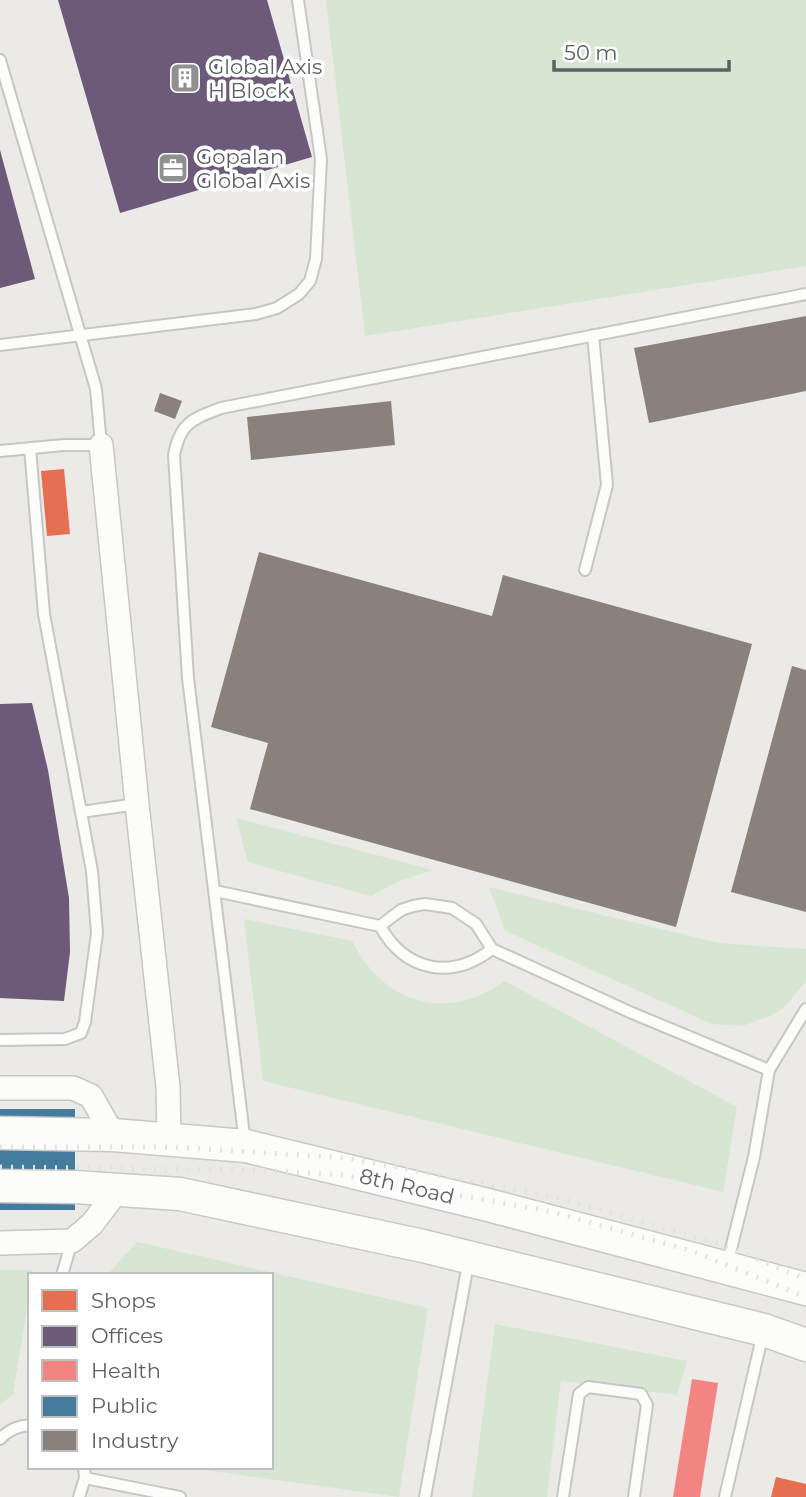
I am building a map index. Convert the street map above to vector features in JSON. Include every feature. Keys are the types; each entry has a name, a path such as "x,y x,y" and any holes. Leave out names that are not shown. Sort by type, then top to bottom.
{"main road":[{"name":"8th Road","path":"0,1133 113,1135 246,1146 488,1205 806,1289"},
{"path":"0,1186 75,1187 180,1194 469,1257 764,1330 806,1345"}],"street":[{"path":"101,445 168,1087 169,1140"},
{"path":"0,1088 74,1088 91,1096 113,1135"},
{"path":"0,1243 72,1241 92,1224 117,1191"}],"lane":[{"path":"0,345 256,314 277,308 299,294 310,281 316,259 321,159 298,0"},
{"path":"0,60 78,335 96,389 101,445 0,450"},
{"path":"246,1146 188,678 174,455 177,438 187,424 221,408 806,294"},
{"path":"585,570 607,485 593,335"},
{"path":"0,1040 65,1039 81,1032 85,1022 97,933 92,872 44,614 30,448"},
{"path":"81,812 137,804"},
{"path":"215,891 380,926 396,948 407,957 431,967 457,967 492,949"},
{"path":"380,926 401,910 425,904 452,908 471,919 492,949 632,1013 769,1070"},
{"path":"726,1268 754,1157 769,1070 806,1009"},
{"path":"63,1273 72,1241"},
{"path":"425,1497 469,1257"},
{"path":"725,1497 764,1330"},
{"path":"563,1497 579,1394 588,1387 641,1394 647,1405 634,1497"},
{"path":"0,1438 28,1424"},
{"path":"79,1497 85,1472 180,1497"}],"green space":[{"path":"326,0 806,0 806,266 365,336"},
{"path":"236,818 433,870 397,882 371,896 248,862"},
{"path":"489,887 718,943 806,949 806,981 784,1008 771,1016 742,1026 712,1024 505,931"},
{"path":"244,919 352,941 365,963 381,980 418,1000 439,1003 461,1001 483,994 505,981 737,1107 723,1192 263,1081"},
{"path":"137,1242 428,1308 399,1497 197,1469 273,1469 273,1273 109,1273"},
{"path":"0,1270 33,1270 32,1273 28,1273 28,1302 13,1394 0,1405"},
{"path":"495,1324 687,1361 677,1395 561,1381 547,1497 472,1497"}],"building: Shops":[{"path":"64,469 70,534 47,536 41,471"},
{"path":"776,1477 806,1484 806,1497 771,1497"}],"building: Offices":[{"name":"Global Axis H Block","path":"58,0 267,0 312,157 120,213"},
{"path":"0,150 35,279 0,288"},
{"path":"32,703 48,770 69,898 70,952 64,1001 0,998 0,704"}],"building: Health":[{"path":"692,1379 718,1383 700,1497 673,1497"}],"building: Public":[{"path":"0,1109 75,1109 75,1210 0,1210"}],"building: Industry":[{"path":"806,316 806,391 649,423 634,348"},
{"path":"160,393 182,401 175,419 154,411"},
{"path":"391,401 395,445 251,460 247,417"},
{"path":"259,552 492,616 503,575 752,644 676,927 250,809 268,743 211,727"},
{"path":"792,666 806,670 806,912 731,892"}],"railway":[{"path":"0,1147 172,1147 347,1158 551,1196 717,1243 806,1279"},
{"path":"0,1167 256,1170 342,1175 549,1211 692,1251 806,1297"}],"place":[{"name":"Global Axis H Block","path":"185,78"},
{"name":"Gopalan Global Axis","path":"173,168"}]}
